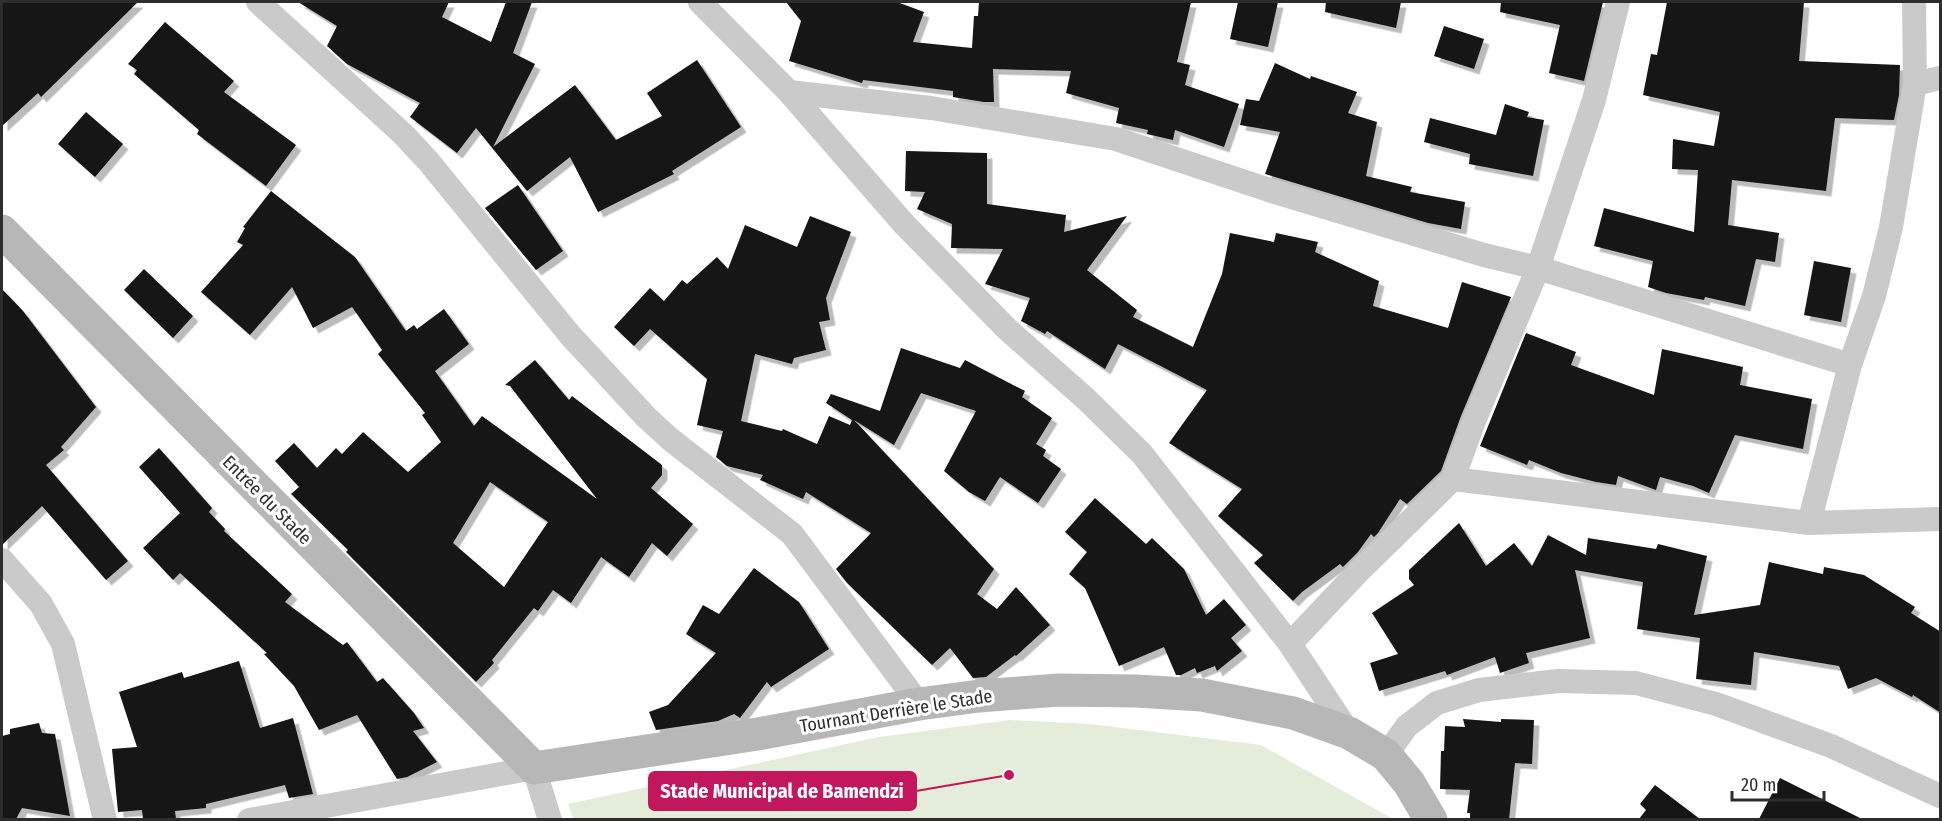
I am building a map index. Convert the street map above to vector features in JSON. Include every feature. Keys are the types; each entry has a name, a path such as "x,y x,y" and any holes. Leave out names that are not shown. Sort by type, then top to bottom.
{"street":[{"path":"258,2 403,134 429,162 570,335 646,417 670,439 792,534 919,704"},
{"path":"700,2 789,92 904,224 944,265 1007,329 1086,399 1142,454 1290,644 1349,733"},
{"path":"1290,644 1358,572 1453,479 1474,421 1538,268 1594,99 1618,2"},
{"path":"1809,523 1850,365 1874,296 1888,238 1915,84 1914,2"},
{"path":"1915,84 1941,78"},
{"path":"789,92 931,108 1116,139 1278,193 1484,255 1538,268 1850,365"},
{"name":"Entrée du Stade","path":"2,231 534,768"},
{"path":"1453,479 1809,523 1941,519"},
{"path":"2,560 41,604 63,644 105,819"},
{"path":"1386,755 1407,726 1437,703 1479,690 1558,681 1636,683 1716,704 1831,746 1941,796"},
{"name":"Tournant Derrière le Stade","path":"534,768 747,736 919,704 979,696 1059,690 1136,691 1202,695 1293,713 1349,733 1386,755 1409,783 1431,819"},
{"path":"249,819 534,768 550,819"}],"green space":[{"path":"1010,720 1090,724 1261,745 1393,819 574,820 568,804 879,737"}],"building":[{"path":"2,2 138,2 41,97 38,93 2,126"},
{"path":"298,2 449,2 442,17 491,42 506,2 532,2 513,53 535,64 493,147 575,85 616,140 662,116 647,93 697,60 741,127 672,171 674,174 598,212 570,157 527,191 476,128 457,153 410,117 420,103 347,64 327,46 337,26"},
{"path":"786,2 897,2 924,12 913,42 972,48 974,16 978,16 979,2 1191,2 1177,62 1190,65 1185,85 1239,104 1224,147 1175,130 1173,140 1147,134 1148,130 1116,123 1119,108 1066,93 1071,71 993,69 994,102 953,97 953,91 863,80 862,83 789,61 801,21"},
{"path":"1238,2 1278,2 1268,47 1230,39"},
{"path":"1326,2 1401,2 1396,28 1325,12"},
{"path":"1501,2 1603,2 1584,81 1549,73 1560,25 1500,12"},
{"path":"1667,2 1804,2 1799,61 1900,65 1899,95 1894,120 1835,118 1826,191 1732,180 1728,225 1779,233 1775,262 1756,259 1745,306 1705,297 1704,300 1666,293 1648,287 1653,261 1594,246 1604,208 1694,232 1698,170 1672,169 1673,139 1714,146 1720,112 1643,95 1651,54 1657,55"},
{"path":"165,22 234,81 224,92 296,145 266,186 197,134 199,130 134,74 137,70 128,64"},
{"path":"1444,26 1484,39 1474,69 1434,56"},
{"path":"1275,63 1310,79 1311,76 1357,92 1348,113 1377,122 1366,176 1412,187 1410,192 1465,202 1461,229 1428,223 1265,174 1280,132 1240,125 1246,99 1259,101"},
{"path":"1505,104 1529,112 1527,117 1544,120 1533,176 1469,164 1470,154 1424,142 1430,118 1496,135"},
{"path":"86,112 123,144 95,177 58,144"},
{"path":"906,151 987,153 987,204 1066,215 1064,232 1127,216 1087,270 1137,310 1133,317 1193,347 1222,274 1230,233 1274,242 1276,233 1318,242 1315,252 1379,281 1373,306 1448,328 1462,282 1511,297 1461,416 1441,471 1407,504 1400,499 1378,533 1374,537 1371,534 1343,567 1340,564 1293,601 1254,563 1263,555 1218,516 1242,489 1169,443 1207,390 1118,344 1105,369 1047,331 1045,334 1021,321 1030,298 985,284 1003,249 951,248 952,224 917,209 925,192 905,191"},
{"path":"518,185 563,251 536,270 485,208"},
{"path":"271,191 355,257 406,331 414,325 417,329 444,309 469,344 435,371 474,426 482,416 597,499 510,386 505,385 535,360 569,400 572,396 662,465 662,475 651,488 693,524 667,556 652,543 629,577 601,557 571,603 553,590 538,611 534,608 492,660 494,663 476,682 291,494 299,487 275,461 294,443 317,468 336,448 342,454 363,432 408,472 441,442 422,415 425,413 378,354 382,350 352,307 313,328 292,287 250,335 201,292 243,245 237,242 245,228 243,227","holes":["490,482 548,522 504,587 453,543"]},
{"path":"810,216 851,232 826,298 830,320 819,322 826,350 794,358 792,364 755,354 741,421 782,431 783,429 817,444 829,416 850,425 852,420 826,403 831,394 880,411 901,348 960,368 965,360 1025,391 1022,397 1052,418 1036,444 1046,450 1043,456 1061,469 1038,503 1000,477 985,501 969,492 944,471 976,411 921,393 894,445 854,420 994,569 977,594 997,609 1016,587 1050,625 1016,656 986,677 973,678 950,648 932,665 847,583 836,569 871,533 806,492 803,499 760,480 763,475 727,466 716,457 723,431 697,425 707,379 650,329 634,346 614,327 650,288 664,301 682,280 687,284 717,257 728,269 745,225 797,247"},
{"path":"1814,261 1851,268 1841,322 1804,315"},
{"path":"144,269 193,316 173,338 124,290"},
{"path":"2,289 23,311 96,407 61,447 64,450 46,465 128,561 106,580 42,506 2,545"},
{"path":"1526,333 1576,352 1571,365 1654,395 1662,349 1743,367 1740,385 1812,399 1803,449 1735,435 1709,493 1660,477 1656,490 1618,476 1616,485 1596,482 1561,473 1529,460 1527,465 1480,446"},
{"path":"159,448 212,508 209,512 225,529 224,531 292,594 285,602 343,645 347,642 377,682 383,678 414,713 424,728 413,731 437,762 407,777 397,779 357,715 319,730 294,686 264,654 267,653 180,573 173,580 143,548 180,513 139,467"},
{"path":"1095,498 1146,544 1152,538 1184,569 1206,615 1224,599 1246,625 1231,638 1242,651 1217,671 1215,666 1197,673 1195,668 1176,675 1164,647 1119,666 1085,588 1069,574 1087,552 1065,532"},
{"path":"1459,523 1486,566 1514,543 1532,566 1548,535 1586,555 1588,538 1656,549 1658,544 1707,556 1694,615 1760,605 1769,562 1823,574 1824,567 1864,575 1915,607 1911,613 1941,632 1941,713 1913,695 1912,697 1876,678 1848,689 1839,666 1754,652 1751,685 1696,679 1700,638 1637,629 1643,582 1575,570 1590,638 1526,653 1529,663 1500,673 1495,657 1447,675 1445,671 1379,691 1370,663 1398,654 1372,613 1414,585 1409,579 1409,570"},
{"path":"754,568 799,602 829,649 771,687 767,682 740,718 734,714 718,721 656,730 649,712 668,705 716,653 686,634 703,605 719,614"},
{"path":"239,661 260,728 293,718 313,794 289,798 285,785 206,804 206,808 175,811 176,819 143,819 142,810 118,812 112,749 137,747 119,692 182,672 184,678"},
{"path":"1463,719 1501,722 1501,719 1534,720 1532,764 1515,763 1509,819 1470,819 1470,813 1467,813 1470,790 1440,789 1441,751 1444,751 1445,726 1465,727"},
{"path":"39,723 42,733 55,734 70,816 22,808 16,819 2,819 2,736 10,734 10,729"},
{"path":"1780,778 1862,819 1759,819"},
{"path":"1655,785 1700,819 1639,819 1646,810 1640,804"}],"place":[{"name":"Stade Municipal de Bamendzi","path":"1009,775"}]}
